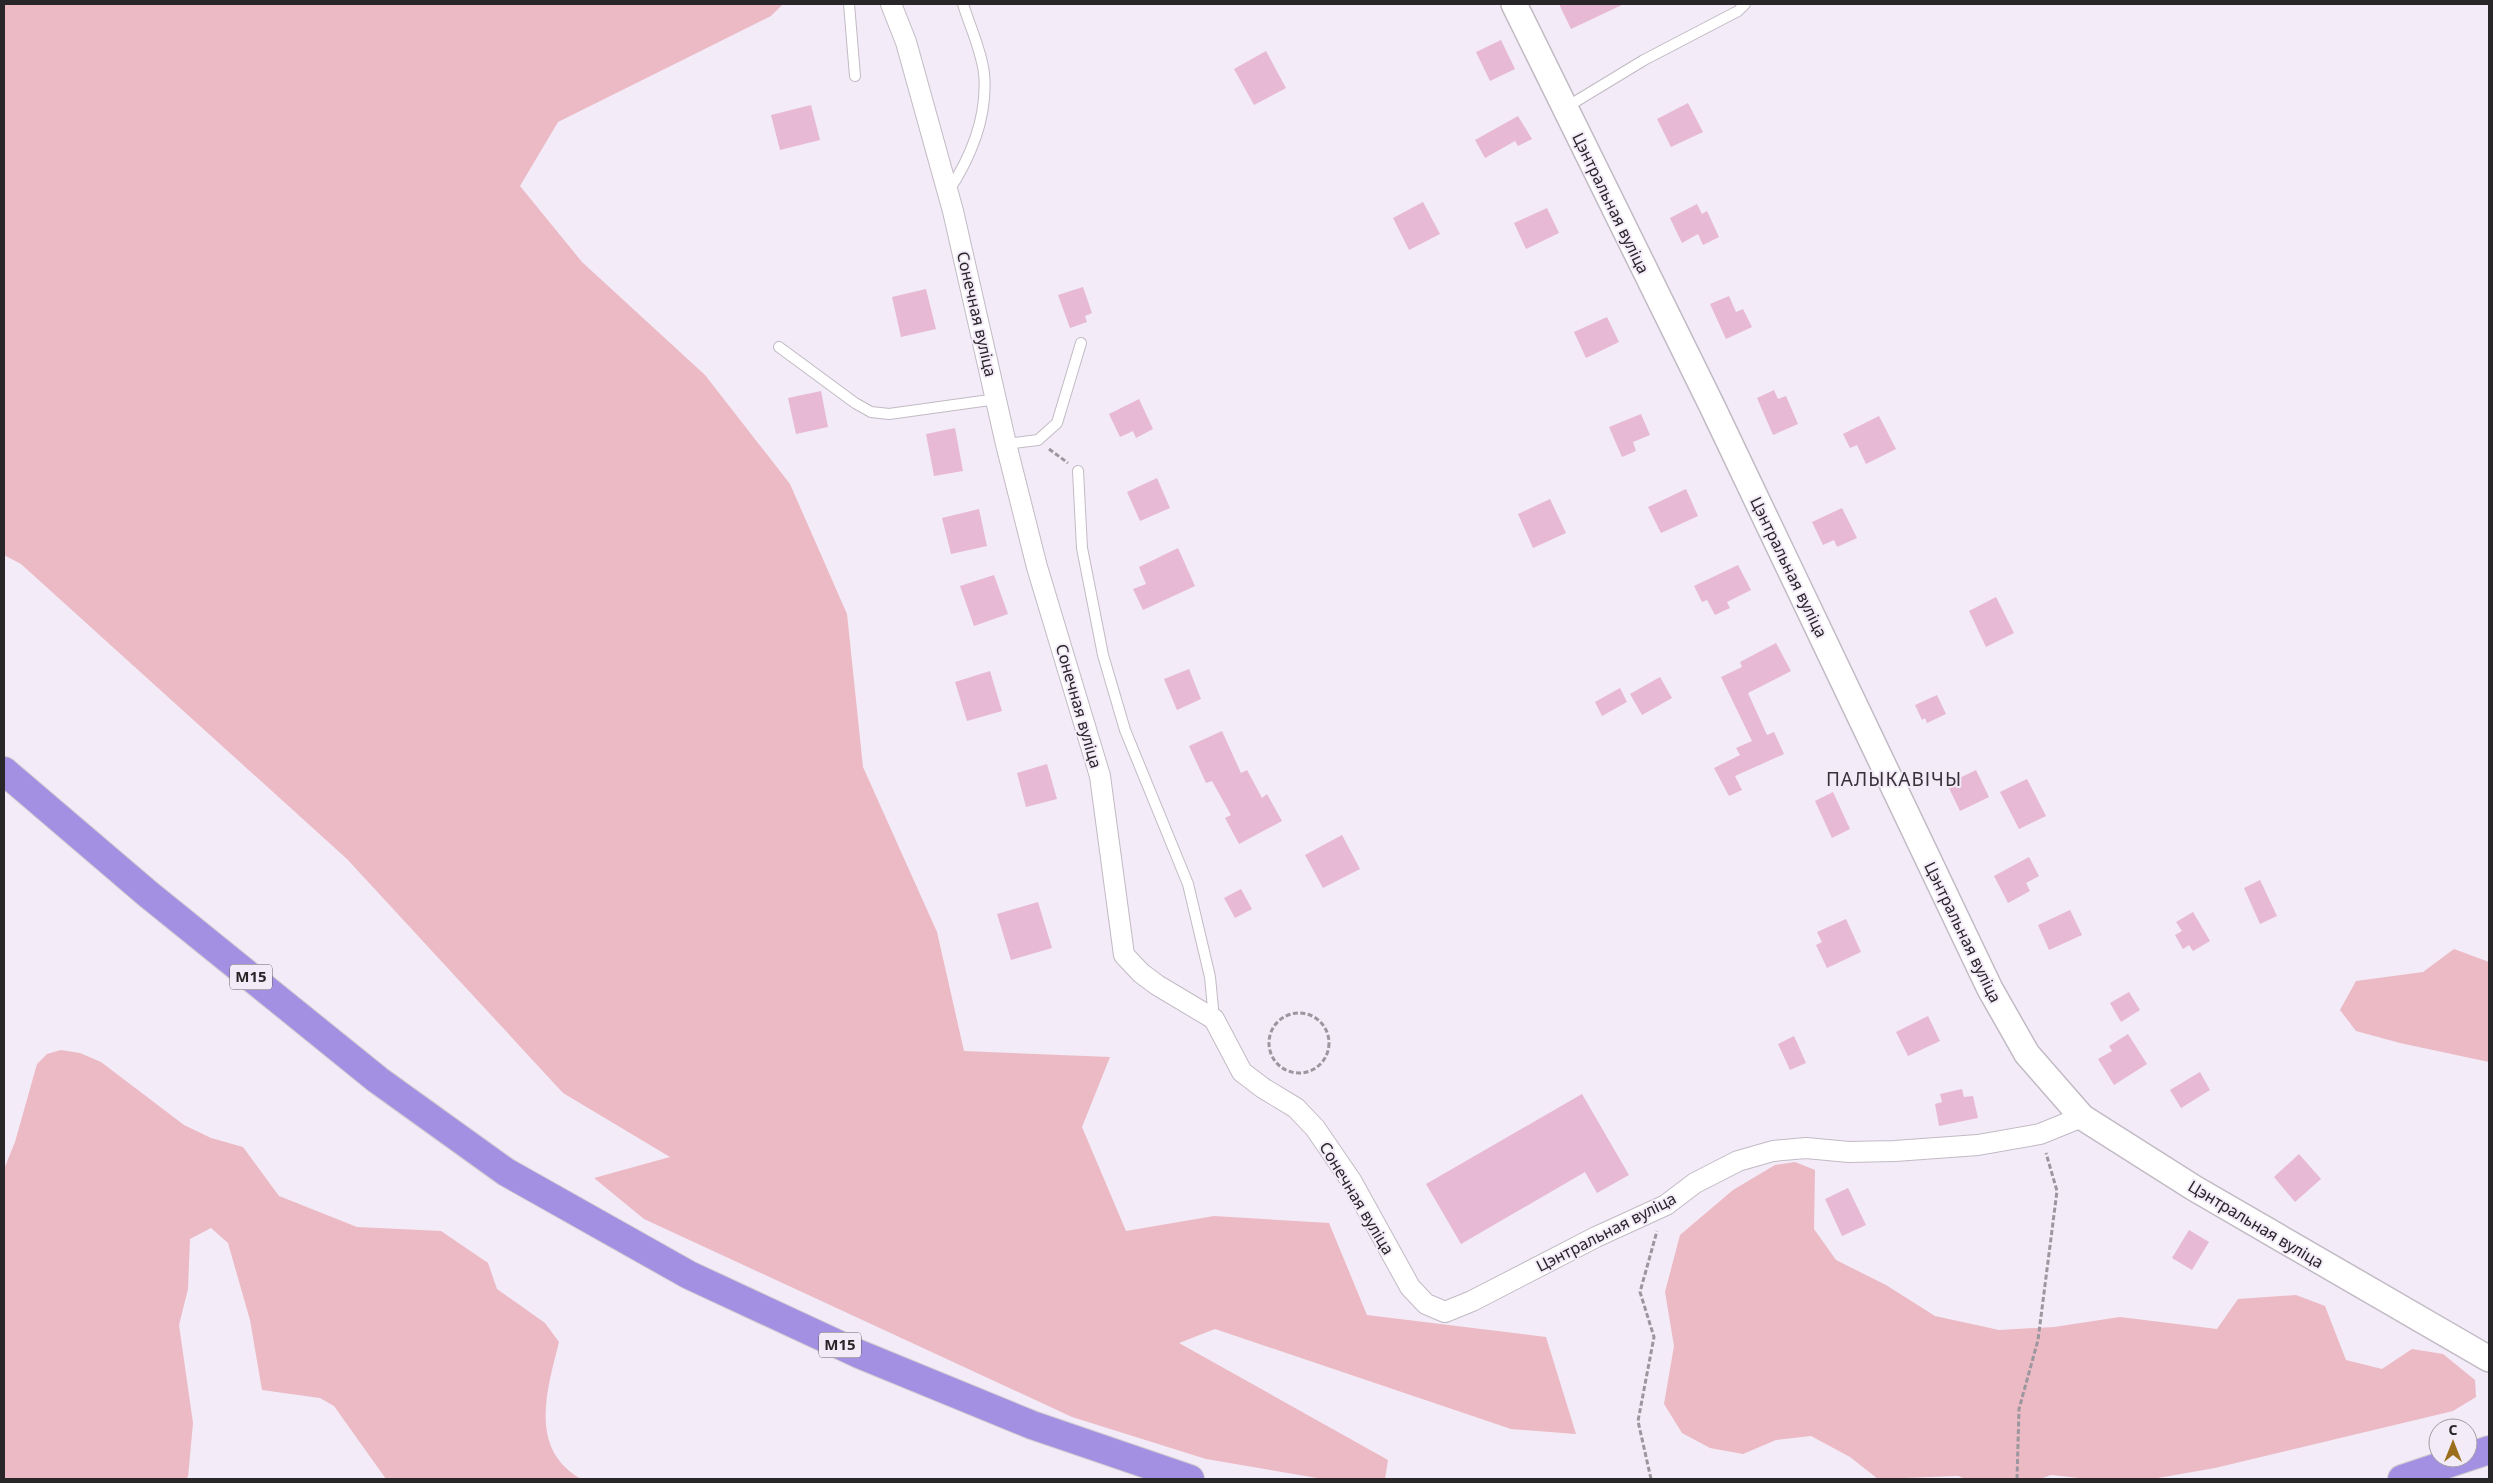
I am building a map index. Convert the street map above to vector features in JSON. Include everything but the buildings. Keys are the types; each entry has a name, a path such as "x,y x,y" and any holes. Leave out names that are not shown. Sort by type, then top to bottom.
{"highway":[{"name":"М15","path":"4,771 148,894 378,1080 506,1172 689,1275 859,1354 1032,1425 1190,1479"},
{"path":"2402,1479 2436,1468"}],"street":[{"name":"Сонечная вуліца","path":"891,4 906,42 948,192 1006,444 1037,567 1100,776 1124,956 1141,973 1157,985 1214,1019 1242,1072 1263,1088 1296,1108 1315,1128 1352,1182 1410,1287 1426,1304"},
{"name":"Цэнтральная вуліца","path":"1514,4 1712,406 1990,989 2027,1054 2082,1117 2194,1188 2489,1359"},
{"name":"Цэнтральная вуліца","path":"1426,1304 1445,1312 1472,1301 1596,1237 1666,1205 1695,1183 1738,1161 1773,1150 1806,1148 1849,1152 1937,1150 2040,1134 2082,1117"}],"lane":[{"path":"849,4 855,76"},
{"path":"948,192 963,170 975,137 984,99 984,73 963,4"},
{"path":"1564,108 1644,60 1738,11 1745,4"},
{"path":"1006,444 1038,440 1057,423 1081,343"},
{"path":"780,347 855,403 871,412 889,414 997,399"},
{"path":"1078,472 1082,548 1103,655 1125,730 1188,884 1210,977 1214,1019"}],"path":[{"path":"1038,440 1078,472"},
{"path":"1306,1014 1322,1024 1330,1041 1325,1059 1319,1066 1302,1074 1283,1070 1276,1063 1269,1046 1273,1028 1287,1015 1306,1014"},
{"path":"2017,1479 2019,1409 2038,1340 2057,1191 2040,1134"},
{"path":"1650,1479 1638,1421 1654,1337 1640,1292 1649,1254 1666,1205"}],"shaded area":[{"path":"4,4 783,4 771,16 558,122 520,186 582,262 705,375 790,484 847,614 863,767 937,932 964,1051 1110,1057 1082,1127 1126,1231 1214,1216 1329,1223 1367,1315 1546,1337 1576,1434 1511,1429 1215,1329 1179,1343 1388,1460 1385,1479 1323,1479 1206,1459 1072,1417 644,1219 594,1178 670,1157 563,1093 347,859 21,564 4,555"},
{"path":"2454,949 2489,962 2489,1062 2400,1043 2356,1031 2340,1010 2356,981 2423,972"},
{"path":"61,1050 80,1053 101,1062 184,1125 211,1138 243,1147 279,1196 357,1227 441,1231 488,1263 497,1289 545,1323 559,1342 547,1399 548,1435 554,1452 564,1466 581,1479 386,1479 334,1406 320,1398 262,1390 250,1320 228,1243 211,1228 190,1239 188,1289 179,1325 193,1423 188,1477 185,1479 4,1479 4,1169 15,1142 37,1064 47,1054"},
{"path":"1795,1162 1815,1170 1814,1229 1836,1260 1886,1285 1935,1316 1999,1330 2054,1327 2120,1317 2217,1329 2238,1299 2296,1295 2325,1306 2346,1360 2382,1369 2412,1349 2443,1354 2475,1380 2476,1397 2453,1411 2215,1468 2152,1479 2088,1479 2051,1475 2040,1479 1966,1479 1958,1476 1878,1479 1850,1457 1811,1436 1776,1440 1743,1454 1710,1448 1682,1433 1664,1404 1674,1346 1665,1292 1680,1235 1733,1190 1775,1165"}],"district":[{"name":"ПАЛЫКАВІЧЫ","path":"1894,779"}]}
